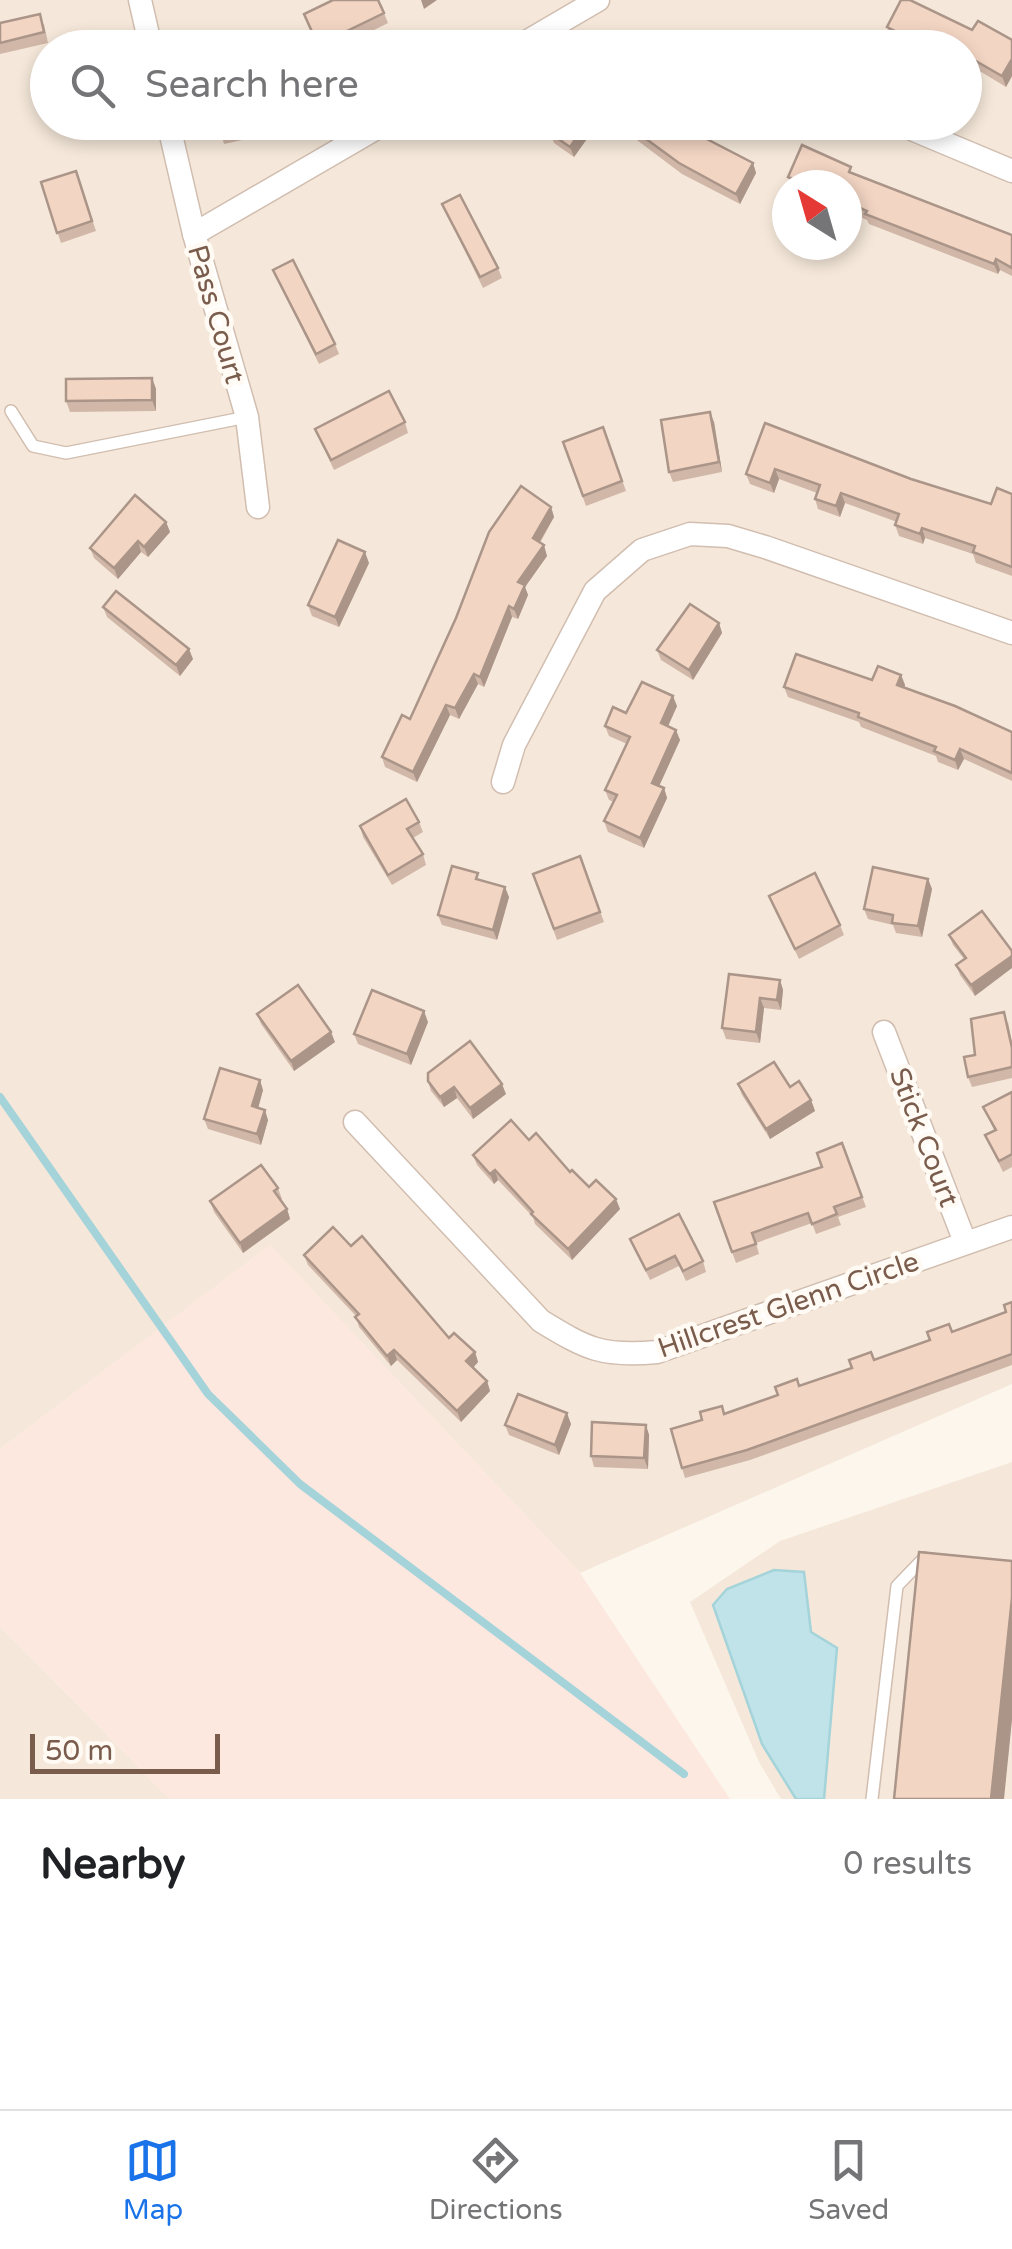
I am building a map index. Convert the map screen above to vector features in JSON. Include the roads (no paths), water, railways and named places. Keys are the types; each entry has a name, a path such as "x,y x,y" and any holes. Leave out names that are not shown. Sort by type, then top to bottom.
{"street":[{"path":"140,0 147,30"},
{"path":"547,30 598,0"},
{"name":"Pass Court","path":"172,140 194,234 247,417 258,506"},
{"path":"194,234 356,140"},
{"path":"938,140 1012,171"},
{"path":"503,782 514,745 595,591 642,550 690,534 728,536 1012,633"},
{"name":"Stick Court","path":"884,1032 966,1242"},
{"name":"Hillcrest Glenn Circle","path":"355,1122 541,1322 577,1343 618,1356 657,1352 1012,1227"}],"lane":[{"path":"12,411 33,446 66,453 247,417"},
{"path":"872,1799 897,1586 924,1558 941,1560"}],"water":[{"path":"774,1570 804,1572 811,1632 837,1648 824,1799 796,1799 762,1744 713,1605 727,1589"}],"waterway":[{"path":"0,1097 208,1394 300,1484 684,1774"}]}
